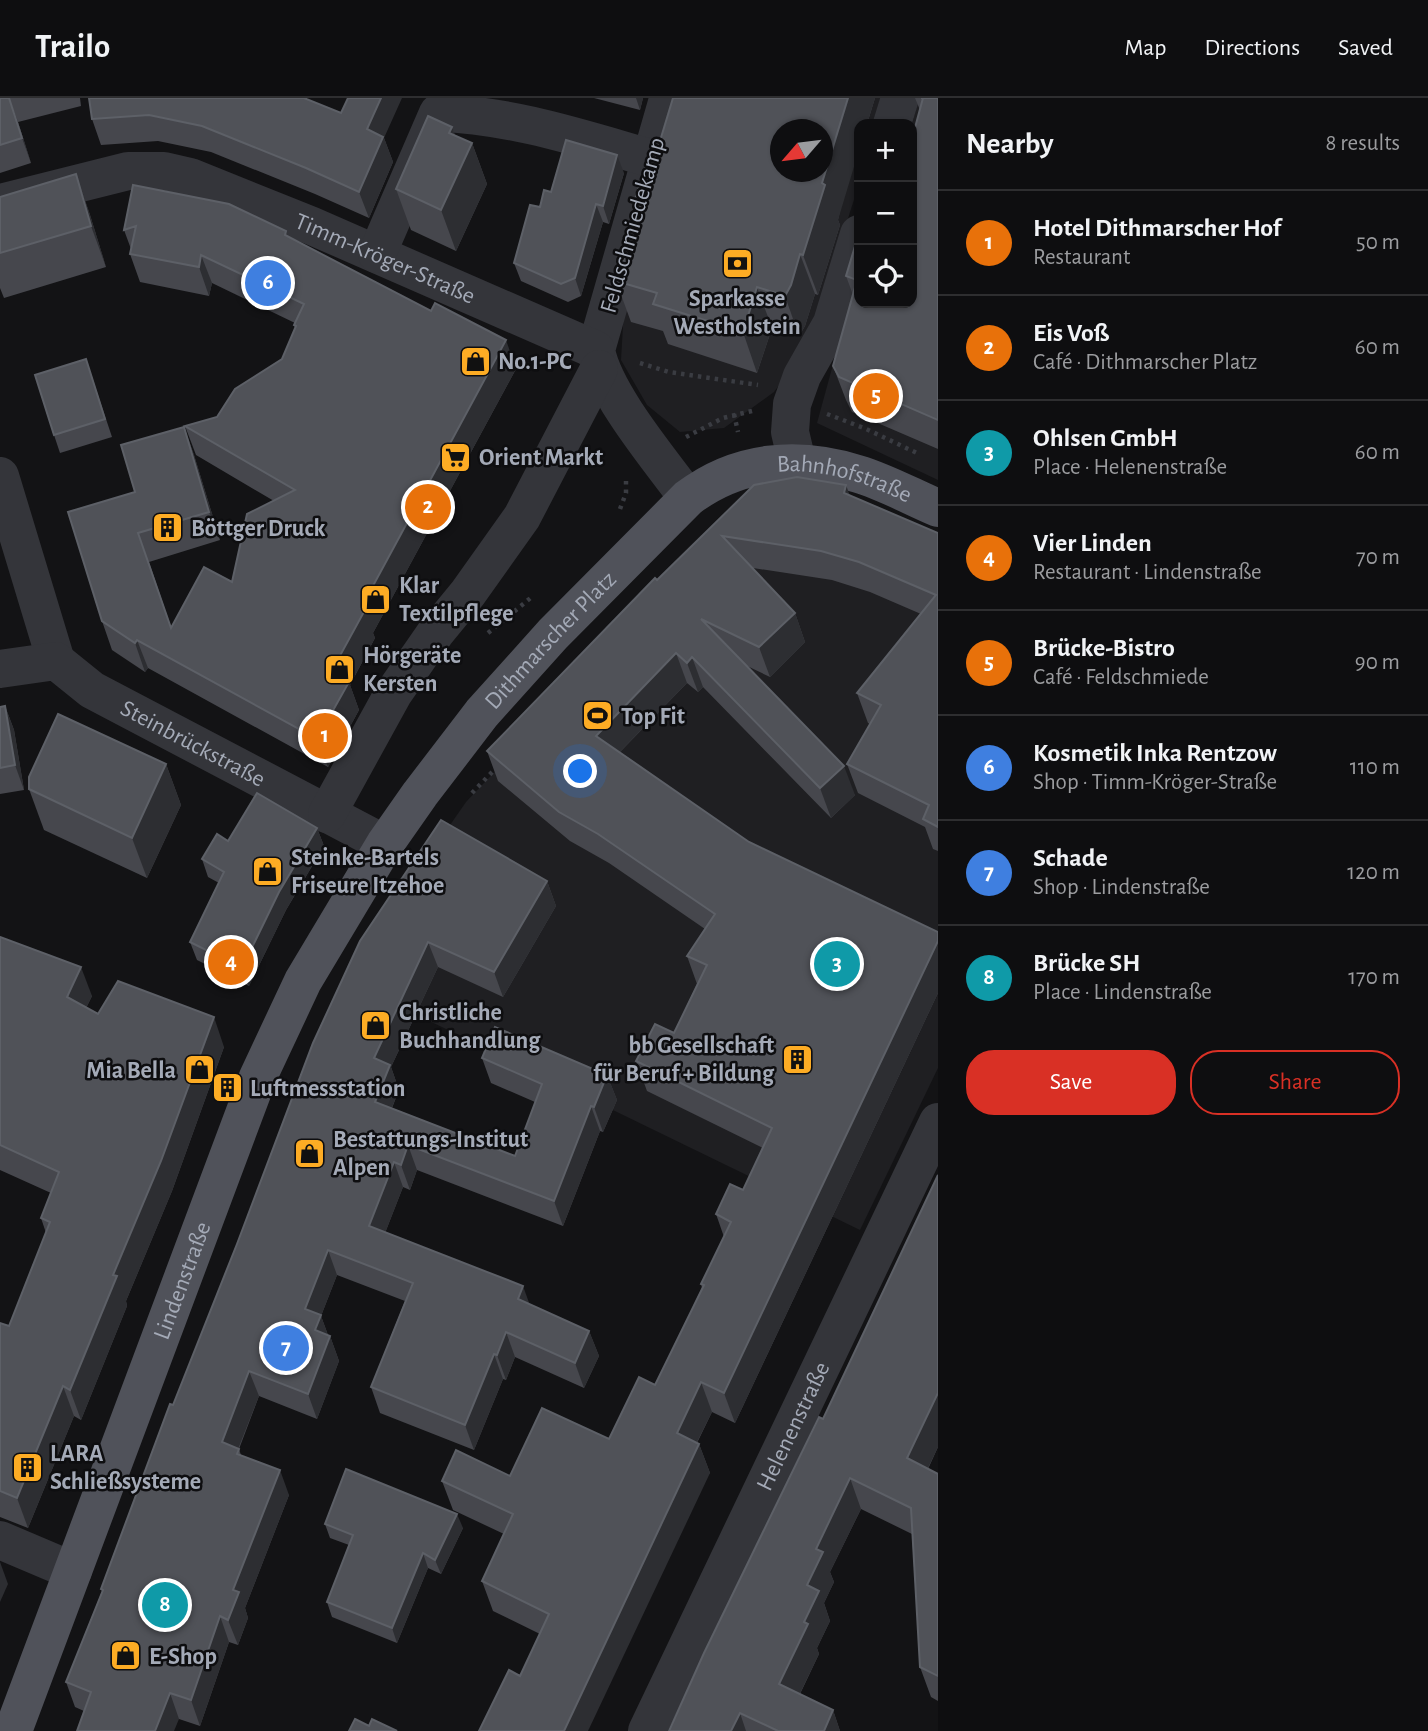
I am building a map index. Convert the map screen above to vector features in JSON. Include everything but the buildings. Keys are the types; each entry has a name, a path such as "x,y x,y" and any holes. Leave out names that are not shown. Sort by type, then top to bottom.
{"main road":[{"name":"Bahnhofstraße","path":"746,467 797,462 859,474 938,508"},
{"name":"Dithmarscher Platz","path":"385,844 482,713 553,634 688,498 702,487 746,467"},
{"name":"Lindenstraße","path":"13,1731 258,1077 303,981 385,844"}],"street":[{"path":"894,119 900,98"},
{"name":"Feldschmiedekamp","path":"327,814 393,694 522,517 598,359 668,99"},
{"path":"377,254 438,113 475,114 534,125 650,158"},
{"name":"Timm-Kröger-Straße","path":"0,203 113,173 164,171 190,177 377,254 598,359"},
{"path":"797,462 789,417 797,387 832,323 856,245"},
{"path":"598,359 623,407 688,498"},
{"path":"0,476 56,661 0,669"},
{"name":"Steinbrückstraße","path":"56,661 92,690 385,844"},
{"name":"Helenenstraße","path":"647,1731 938,1122"},
{"path":"0,1539 73,1571"}],"path":[{"path":"598,359 750,386 797,387"},
{"path":"468,798 505,759"}],"shaded area":[{"name":"Sparkasse Westholstein","path":"685,98 887,98 881,119 854,119 854,200 807,347 774,392 724,428 680,432 647,405 621,360 624,308"},
{"path":"919,98 938,98 938,480 817,423 837,350 857,308 917,308 917,119 913,119"},
{"path":"732,521 938,542 938,1068 860,1230 343,979 466,802"}],"place":[{"name":"Sparkasse Westholstein","path":"737,264"},
{"name":"Kosmetik Inka Rentzow","path":"268,283"},
{"name":"No.1-PC","path":"475,361"},
{"name":"Brücke-Bistro","path":"876,396"},
{"name":"Orient Markt","path":"456,457"},
{"name":"Eis Voß","path":"428,507"},
{"name":"Böttger Druck","path":"168,528"},
{"name":"Klar Textilpflege","path":"376,599"},
{"name":"Hörgeräte Kersten","path":"340,669"},
{"name":"Top Fit","path":"598,716"},
{"name":"Hotel Dithmarscher Hof","path":"325,736"},
{"name":"Steinke-Bartels Friseure Itzehoe","path":"268,871"},
{"name":"Vier Linden","path":"231,962"},
{"name":"Ohlsen GmbH","path":"837,964"},
{"name":"Christliche Buchhandlung","path":"376,1026"},
{"name":"bb Gesellschaft für Beruf + Bildung","path":"797,1059"},
{"name":"Mia Bella","path":"199,1070"},
{"name":"Luftmessstation","path":"227,1088"},
{"name":"Bestattungs-Institut Alpen","path":"310,1153"},
{"name":"Schade","path":"286,1348"},
{"name":"LARA Schließsysteme","path":"27,1467"},
{"name":"Brücke SH","path":"165,1605"},
{"name":"E-Shop","path":"126,1656"}]}
